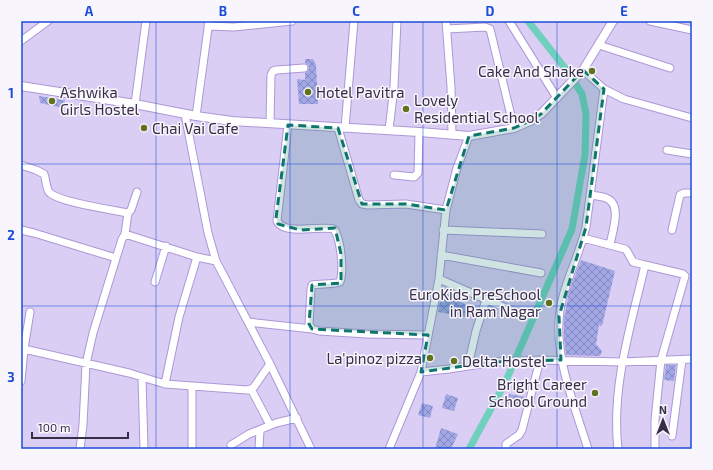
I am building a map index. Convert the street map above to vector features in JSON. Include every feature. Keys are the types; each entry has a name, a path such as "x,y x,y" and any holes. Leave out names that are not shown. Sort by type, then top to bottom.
{"street":[{"path":"21,41 48,21"},
{"path":"135,104 146,21"},
{"path":"196,116 209,24 234,27 292,21"},
{"path":"354,21 341,128 359,200 362,204 368,205 406,204 446,210"},
{"path":"389,130 394,87 397,21"},
{"path":"446,21 451,87 452,135"},
{"path":"509,21 557,98"},
{"path":"21,86 232,121 470,136 514,128 541,114 582,70 613,21"},
{"path":"650,21 692,30"},
{"path":"447,29 485,27 490,29 514,128"},
{"path":"599,45 670,68"},
{"path":"270,123 271,75 273,71 304,68"},
{"path":"582,70 604,88 624,99 692,118"},
{"path":"588,449 561,360 558,330 562,300 582,246 604,88"},
{"path":"185,114 208,233 216,261 270,364 311,449"},
{"path":"288,124 277,221 281,226 294,229 334,229 341,254 342,272 340,282 312,285 309,324 312,329"},
{"path":"394,175 414,177 418,173 419,132"},
{"path":"389,449 420,372 438,279 446,210 457,168 470,136"},
{"path":"667,150 692,154"},
{"path":"21,165 44,174 48,191 52,195 66,200 128,213"},
{"path":"80,449 83,425 86,364 92,333 122,239 125,234 128,213 131,210 137,192"},
{"path":"672,230 680,195 684,193 692,193"},
{"path":"590,196 606,198 615,205 615,216 610,245"},
{"path":"21,230 116,258"},
{"path":"444,230 542,234"},
{"path":"125,234 197,257 216,261"},
{"path":"583,238 624,249 627,251 633,262 683,274 685,276 661,360 655,420 655,449"},
{"path":"155,282 166,246"},
{"path":"441,255 541,273"},
{"path":"165,384 179,317 197,257"},
{"path":"618,449 617,416 622,362 645,265"},
{"path":"438,279 513,311"},
{"path":"468,366 476,331 486,300"},
{"path":"21,381 24,348 30,312"},
{"path":"248,322 319,331 367,334 428,335"},
{"path":"24,348 165,384 251,389"},
{"path":"506,449 506,444 519,435 522,430 540,360"},
{"path":"420,372 511,361 561,360 622,362 692,360"},
{"path":"672,436 682,360"},
{"path":"251,389 270,364"},
{"path":"142,377 144,449"},
{"path":"192,386 192,449"},
{"path":"251,389 270,426"},
{"path":"231,446 249,434 297,418"},
{"path":"259,449 260,430"}],"highlighted area":[{"path":"583,70 604,89 586,227 559,316 561,360 494,362 421,372 428,335 312,329 309,324 312,285 341,283 341,254 335,228 300,230 278,224 276,218 288,125 338,128 362,204 406,204 446,210 469,136 514,128 530,121 541,114"}],"building":[{"name":"Hotel Pavitra","path":"305,59 313,59 316,65 318,104 299,104 297,79 305,80 305,73 309,68 305,63"},
{"name":"Ashwika Girls Hostel","path":"39,96 65,100 64,108 40,103"},
{"path":"581,260 615,271 602,326 599,325 596,344 602,351 600,356 566,355 564,319 569,292"},
{"path":"442,291 466,305 466,317 438,312"},
{"path":"666,365 676,365 674,381 664,380"},
{"path":"446,394 458,398 454,411 442,408"},
{"path":"509,394 525,397 523,407 507,404"},
{"path":"422,403 433,406 430,418 418,415"},
{"path":"441,428 458,434 451,449 435,449"}],"waterway":[{"path":"469,449 505,383 572,229 585,155 586,114 582,94 568,72 528,21"}],"place":[{"name":"Cake And Shake","path":"592,71"},
{"name":"Hotel Pavitra","path":"308,92"},
{"name":"Ashwika Girls Hostel","path":"52,101"},
{"name":"Lovely Residential School","path":"406,109"},
{"name":"Chai Vai Cafe","path":"144,128"},
{"name":"EuroKids PreSchool in Ram Nagar","path":"549,303"},
{"name":"La'pinoz pizza","path":"430,358"},
{"name":"Delta Hostel","path":"454,361"},
{"name":"Bright Career School Ground","path":"595,393"}]}
